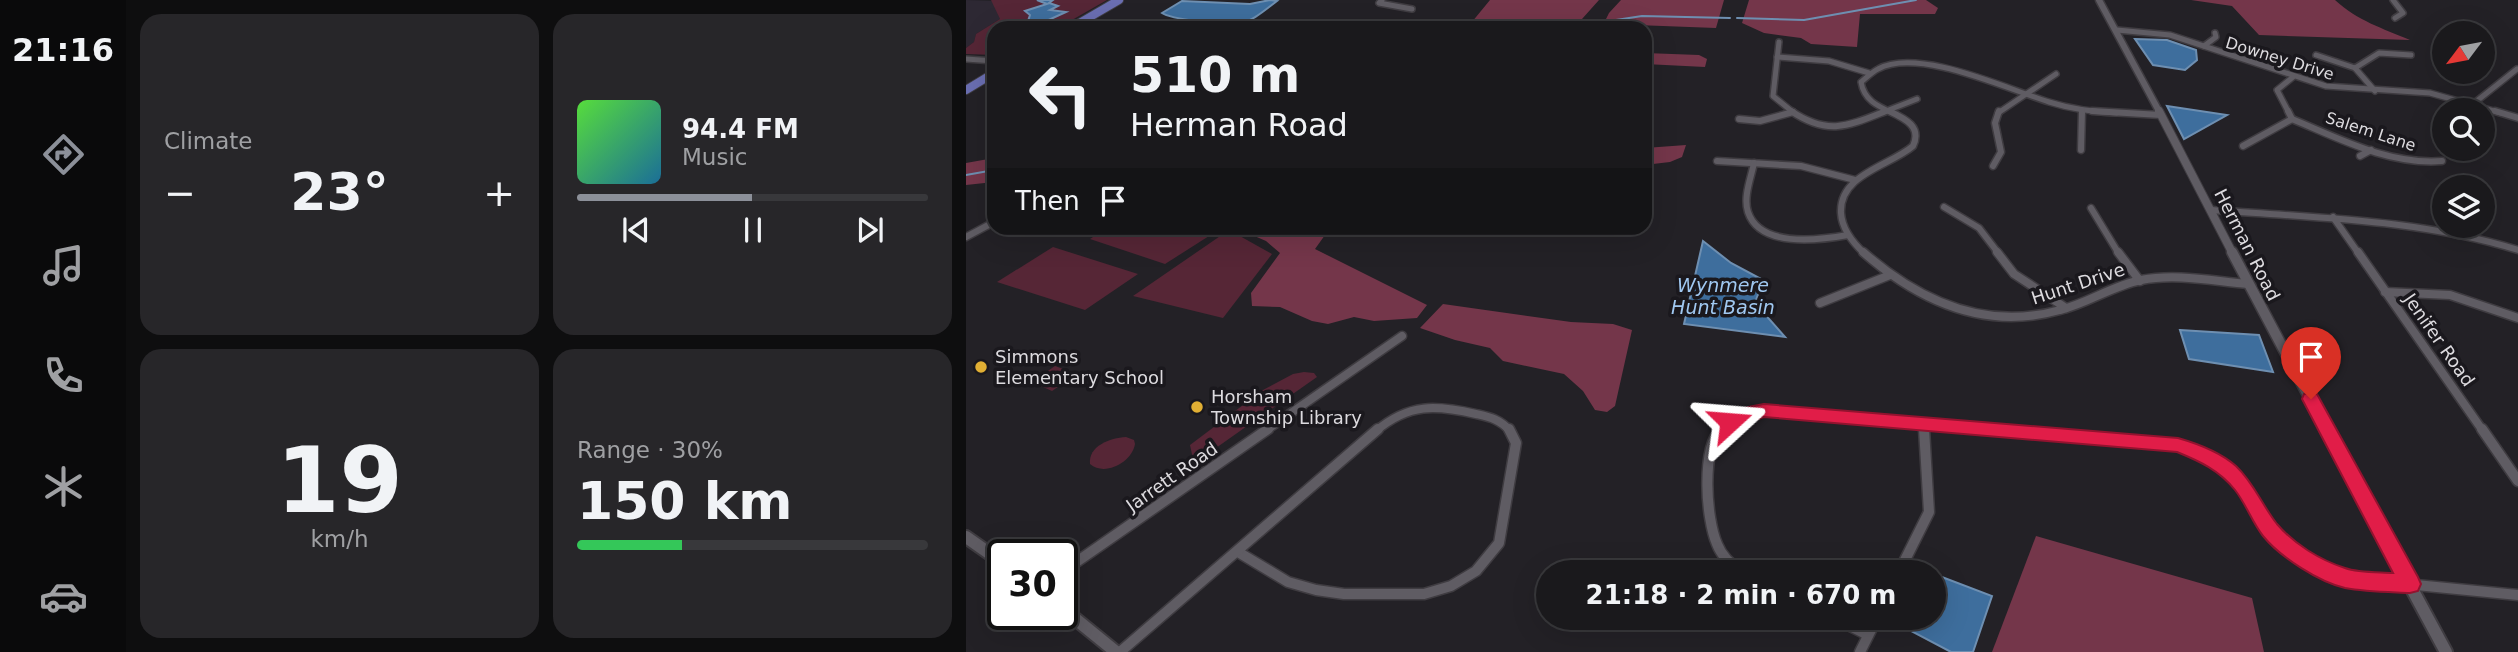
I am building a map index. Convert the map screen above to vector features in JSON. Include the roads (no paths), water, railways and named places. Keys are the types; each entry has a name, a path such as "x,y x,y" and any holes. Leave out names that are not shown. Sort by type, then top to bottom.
{"main road":[{"path":"1083,21 1119,0"},
{"path":"966,90 987,78"}],"street":[{"path":"1382,0 1379,3 1412,9"},
{"name":"Herman Road","path":"2099,0 2446,652"},
{"path":"2393,0 2403,13 2395,18"},
{"name":"Downey Drive","path":"2117,30 2163,33 2337,89 2430,93 2450,98"},
{"path":"2204,46 2216,37 2215,33"},
{"path":"1779,42 1772,93 1793,112 1814,124 1838,128 1850,126 1917,99"},
{"path":"2355,68 2379,52 2411,55"},
{"path":"2316,55 2355,68 2375,91"},
{"path":"1777,57 1829,61 1869,73"},
{"path":"966,62 987,62"},
{"path":"1754,163 1747,208 1749,216 1759,226 1788,237 1817,240 1848,235 1841,206 1855,180 1911,149 1916,142 1916,131 1910,123 1863,94 1861,82 1869,73 1898,64 1927,64 1959,69 2023,94 2082,110 2161,115"},
{"path":"2481,98 2517,69"},
{"path":"1993,166 2001,152 1996,116 2002,107 2056,74"},
{"path":"2243,146 2292,119 2277,90 2293,77"},
{"path":"2081,150 2082,110"},
{"name":"Downey Drive","path":"2495,111 2518,118"},
{"path":"1739,119 1760,121 1793,112"},
{"name":"Salem Lane","path":"2292,119 2371,149 2411,161 2432,161"},
{"path":"2360,156 2371,149"},
{"path":"1717,161 1807,166 1855,180"},
{"path":"1944,207 1979,228 2014,274 2066,308"},
{"path":"2091,208 2125,263 2140,281"},
{"path":"2212,210 2428,227 2518,250"},
{"name":"Jenifer Road","path":"2333,218 2518,481"},
{"path":"966,237 987,226"},
{"name":"Hunt Drive","path":"1848,235 1890,275 1933,302 1977,315 2020,318 2066,308 2140,281 2174,279 2248,284"},
{"path":"1820,303 1890,275"},
{"path":"2385,292 2449,295 2518,318"},
{"name":"Jarrett Road","path":"1078,561 1402,336"},
{"path":"1078,621 1118,652 1238,552 1382,425 1408,412 1438,406 1485,415 1508,428 1516,443 1499,543 1476,570 1451,586 1424,594 1345,594 1316,590 1288,582 1238,552"},
{"path":"1728,560 1722,555 1710,523 1709,450 1714,436 1725,425 1745,414 1764,410 2178,445 2211,458 2228,471 2241,484 2270,530 2287,546 2308,561 2345,578 2518,595"},
{"path":"1905,560 1929,512 1924,424"},
{"path":"966,537 987,552"},
{"path":"1858,630 1868,635"},
{"path":"1860,652 1871,630"}],"water":[{"path":"1037,0 1053,0 1049,3 1058,6 1050,10 1066,12 1046,21 1028,21 1030,15 1025,11 1047,4"},
{"path":"1182,1 1250,4 1277,1 1248,21 1193,21 1162,13"},
{"path":"2135,39 2167,40 2196,50 2197,60 2185,70 2153,65"},
{"path":"2167,106 2227,115 2184,139"},
{"name":"Wynmere Hunt Basin","path":"1703,241 1731,263 1763,280 1755,303 1785,337 1684,324"},
{"path":"2180,330 2259,335 2273,372 2189,359"},
{"path":"1946,579 1992,596 1973,652 1951,652 1909,630 1946,630"}],"waterway":[{"path":"1737,18 1804,20 1916,0"},
{"path":"1610,21 1642,16 1730,18"},
{"path":"966,175 987,171"}],"place":[{"name":"Simmons Elementary School","path":"981,367"},
{"name":"Horsham Township Library","path":"1197,407"}]}
